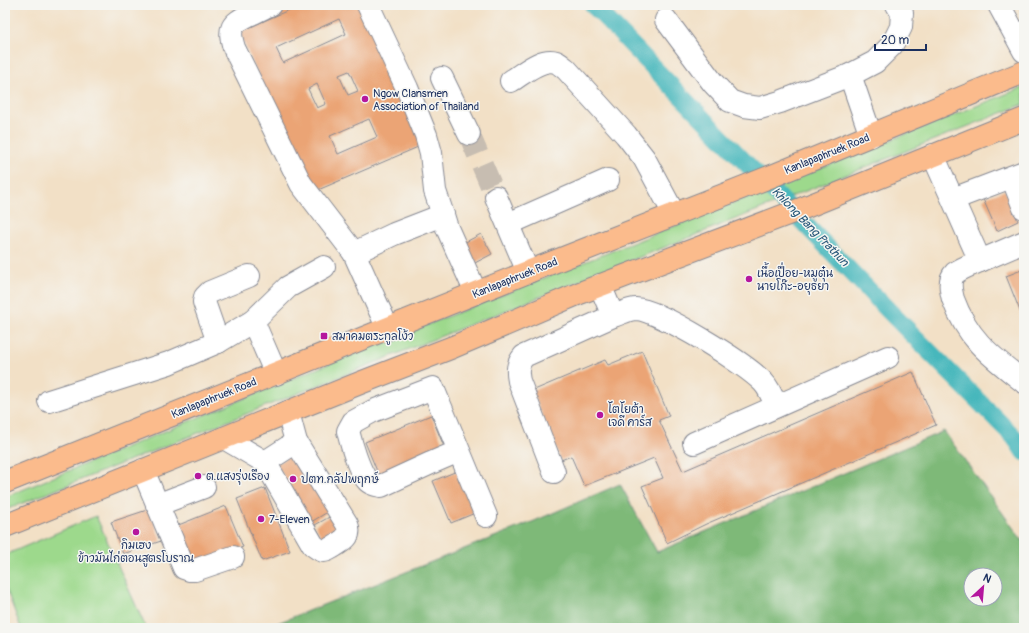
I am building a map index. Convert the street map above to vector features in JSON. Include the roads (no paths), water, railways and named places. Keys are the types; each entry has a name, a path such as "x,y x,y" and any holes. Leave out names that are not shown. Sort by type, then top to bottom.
{"main road":[{"name":"Kanlapaphruek Road","path":"5,482 528,272 777,174 1024,72"},
{"path":"5,526 360,382 453,347 522,316 772,220 1024,119"}],"lane":[{"path":"270,5 235,22 231,30 231,38 234,48 301,184 354,254 388,329"},
{"path":"368,5 408,88 426,135 431,153 435,191 447,228 476,293"},
{"path":"666,20 713,83 730,101 744,106 760,108 780,102 850,75 875,62 892,45 901,27 902,13 897,5"},
{"path":"999,5 1024,51"},
{"path":"511,81 540,63 549,61 557,62 566,69 626,134 644,158 674,214"},
{"path":"850,75 871,136"},
{"path":"442,78 469,134"},
{"path":"934,155 980,261"},
{"path":"953,199 1018,175 1024,208"},
{"path":"508,224 608,180"},
{"path":"496,197 528,272"},
{"path":"354,254 394,234 443,215"},
{"path":"1024,242 955,273 950,284 951,292 962,320 979,344 990,356 1024,382"},
{"path":"49,401 169,364 218,342 253,321 288,288 324,267"},
{"path":"218,342 204,302 205,297 210,292 249,276"},
{"path":"600,285 613,316"},
{"path":"554,472 518,381 517,370 519,365 524,356 613,316 635,309 648,311 681,327 727,354 764,382 776,406"},
{"path":"253,321 276,374"},
{"path":"423,358 433,388 486,516"},
{"path":"694,443 888,358"},
{"path":"360,382 373,410"},
{"path":"433,388 373,410 353,422 348,431 362,472 367,480 373,484 381,486 459,451"},
{"path":"224,438 265,462 313,545 324,551 345,540 348,534 347,524 296,442 288,412"},
{"path":"265,462 296,442"},
{"path":"144,470 184,568 195,570 234,557"},
{"path":"157,505 204,487"}],"waterway":[{"name":"Khlong Bang Prathun","path":"593,5 889,311 1015,438 1024,452"}],"tunnel":[{"path":"469,134 496,197"}],"place":[{"name":"Ngow Clansmen Association of Thailand","path":"365,99"},
{"name":"เนื้อเปื่อย-หมูตุ๋น นายโก๊ะ-อยุธยา","path":"749,279"},
{"name":"สมาคมตระกูลโง้ว","path":"324,336"},
{"name":"โตโยต้า เจดี คาร์ส","path":"600,415"},
{"name":"ต.แสงรุ่งเรือง","path":"198,476"},
{"name":"ปตท.กลัปพฤกษ์","path":"293,479"},
{"name":"7-Eleven","path":"261,519"},
{"name":"กิมเฮง ข้าวมันไก่ตอนสูตรโบราณ","path":"136,532"}]}
